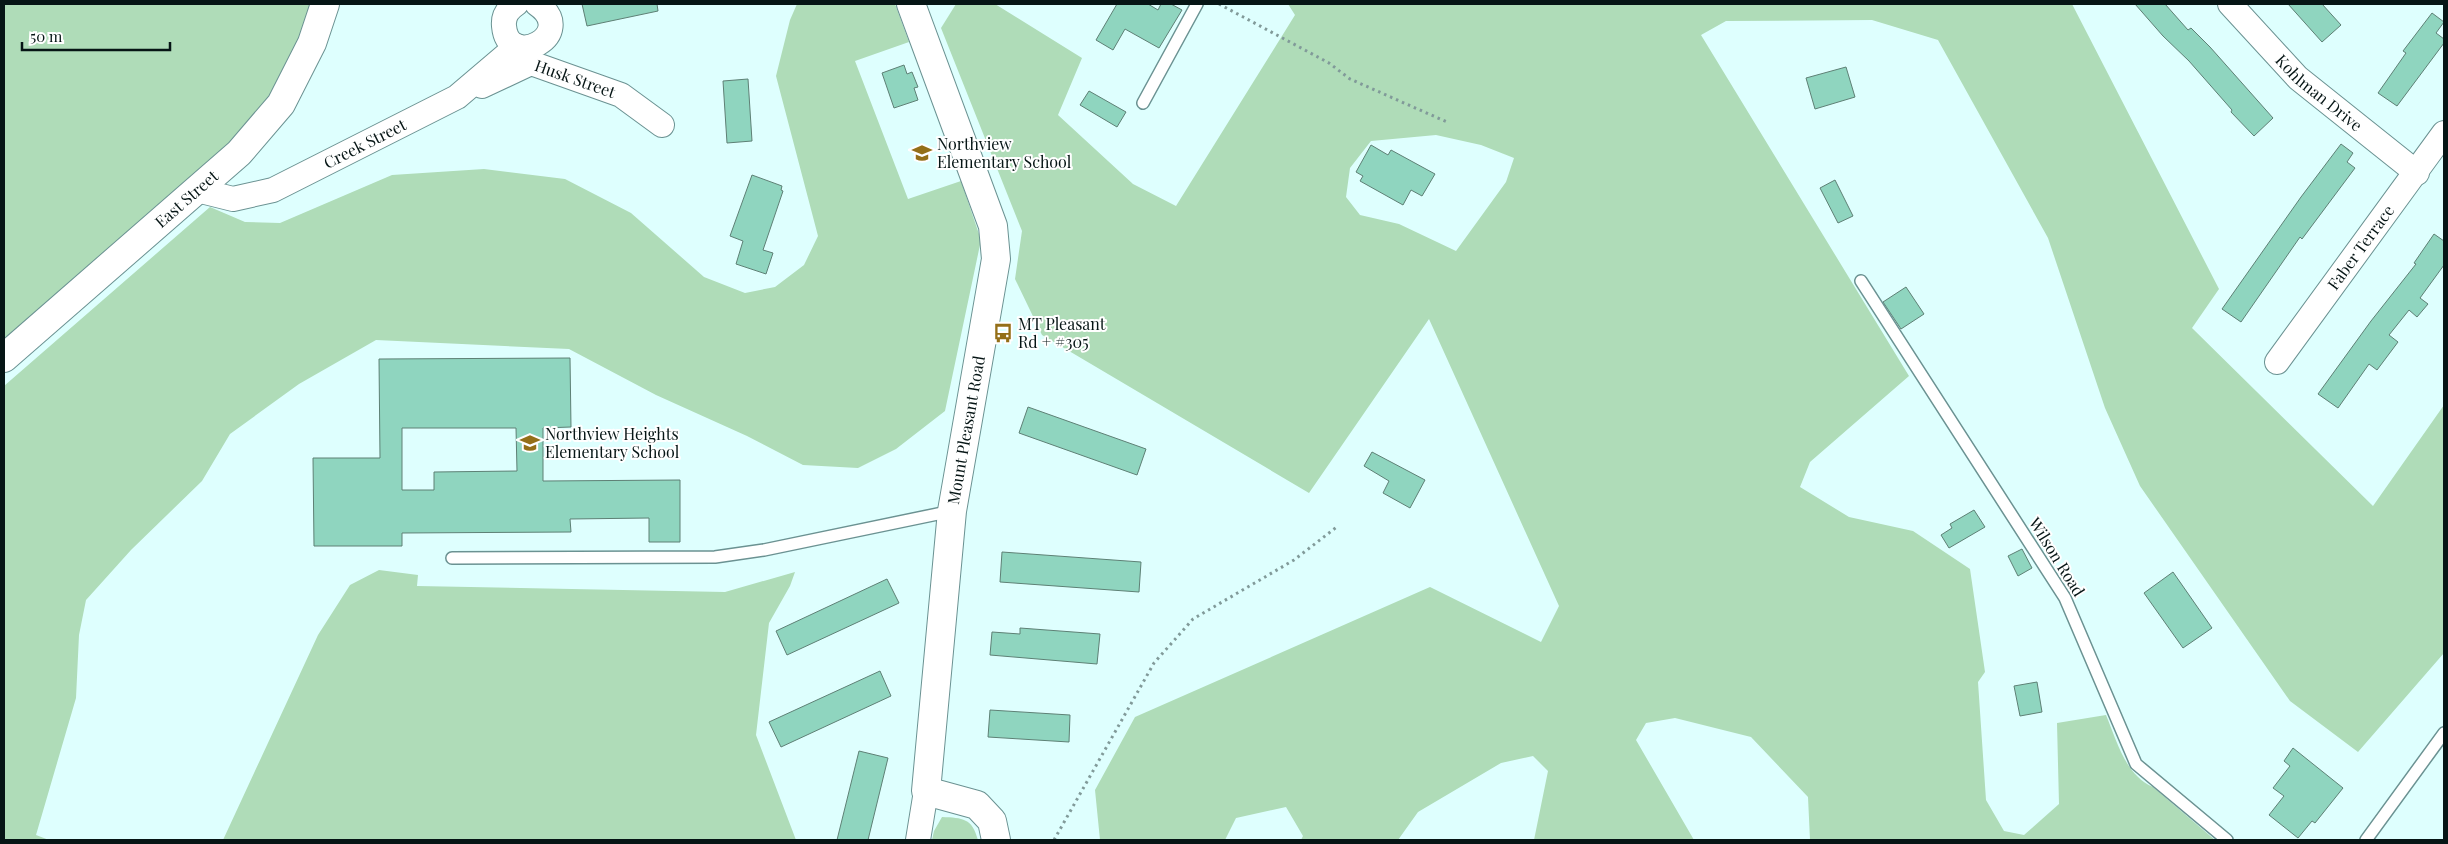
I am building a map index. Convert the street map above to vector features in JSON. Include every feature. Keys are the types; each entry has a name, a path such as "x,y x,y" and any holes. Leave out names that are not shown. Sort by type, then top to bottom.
{"street":[{"name":"East Street","path":"4,358 240,153 281,104 312,44 325,4"},
{"path":"516,4 505,14 503,23 505,32 517,46 526,48 542,42 548,34 550,26 549,16 537,4"},
{"name":"Kohlman Drive","path":"2230,4 2298,78 2417,173"},
{"name":"Mount Pleasant Road","path":"918,840 926,791 952,511 996,259 993,226 920,10"},
{"name":"Creek Street","path":"197,190 233,199 273,190 457,97 517,46"},
{"name":"Husk Street","path":"457,97 531,63 621,95 662,125"},
{"name":"Faber Terrace","path":"2277,362 2417,173 2444,133"},
{"path":"926,791 977,805 992,821 996,840"}],"lane":[{"path":"1143,103 1197,4"},
{"name":"Wilson Road","path":"1861,281 2065,598 2136,764 2227,840"},
{"path":"452,558 715,557 764,550 952,511"},
{"path":"2366,840 2444,733"}],"path":[{"path":"1219,4 1329,63 1350,79 1447,122"},
{"path":"1054,840 1154,663 1193,619 1294,560 1338,526"}],"green space":[{"path":"4,4 325,4 281,104 4,358"},
{"path":"797,4 895,4 909,42 855,61 908,199 961,181 981,240 945,411 896,449 858,468 803,465 747,436 656,395 569,349 376,340 299,384 230,434 202,481 131,550 86,600 79,635 76,698 36,835 49,840 4,840 4,386 210,207 245,222 280,223 392,175 484,169 565,179 631,213 704,277 745,293 775,287 804,265 818,236 776,76 790,20"},
{"path":"956,4 995,4 1082,58 1058,115 1133,184 1176,206 1295,15 1288,4 2072,4 2219,289 2192,328 2373,506 2444,405 2444,653 2358,752 2290,701 2140,486 2105,408 2048,238 1938,40 1872,20 1726,21 1701,35 1909,376 1810,462 1800,487 1849,517 1913,531 1970,569 1985,672 1978,682 1986,800 2004,831 2024,835 2059,804 2057,723 2106,715 2118,746 2135,774 2215,840 1810,840 1808,797 1751,737 1675,718 1646,723 1636,740 1694,840 1534,840 1548,771 1533,756 1501,763 1418,812 1398,840 1301,840 1303,836 1286,807 1236,818 1225,840 1100,840 1095,790 1135,717 1430,587 1541,642 1559,606 1429,319 1309,493 1042,335 1015,279 1022,231 941,28","holes":["1436,135 1481,145 1514,158 1506,182 1456,251 1399,224 1360,215 1346,197 1350,168 1371,141"]},
{"path":"379,570 418,575 417,586 725,592 795,572 790,586 769,623 756,735 796,840 223,840 318,635 350,585"},
{"path":"942,817 961,819 970,823 978,840 932,840 934,831"}],"building":[{"path":"582,4 657,4 658,11 587,26"},
{"path":"1117,4 1148,4 1158,10 1161,4 1171,4 1182,10 1159,48 1125,29 1113,50 1096,40"},
{"path":"2135,4 2165,4 2188,30 2191,28 2210,47 2273,118 2254,136 2231,112 2232,110 2189,61 2163,36"},
{"path":"2288,4 2322,4 2341,25 2322,42"},
{"path":"2432,13 2444,22 2436,33 2444,39 2444,43 2397,106 2378,93 2406,53 2403,51"},
{"path":"904,65 907,74 912,72 918,87 914,88 918,100 894,108 882,73"},
{"path":"1846,67 1855,97 1815,109 1806,78"},
{"path":"748,79 752,141 727,143 723,81"},
{"path":"1089,91 1126,112 1117,127 1080,105"},
{"path":"2341,144 2353,153 2347,162 2355,168 2302,239 2300,237 2241,322 2222,309"},
{"path":"1371,145 1388,155 1391,150 1435,174 1422,196 1411,190 1403,205 1360,181 1363,176 1356,172"},
{"path":"752,175 782,186 781,190 783,191 763,250 773,253 766,274 736,264 743,241 730,236"},
{"path":"1835,180 1853,216 1838,223 1820,188"},
{"path":"2434,234 2444,241 2444,265 2420,298 2428,304 2417,317 2409,310 2389,335 2398,342 2377,370 2369,364 2338,408 2318,394 2371,321 2416,264 2414,263"},
{"path":"1906,287 1924,314 1901,329 1883,302"},
{"name":"Northview Heights Elementary School","path":"570,358 571,427 543,428 543,481 680,480 680,542 649,542 649,518 570,519 571,532 402,533 402,546 314,546 313,458 380,458 379,359","holes":["402,428 516,428 517,471 434,472 434,490 402,490"]},
{"path":"1028,407 1146,449 1137,475 1019,433"},
{"path":"1372,452 1425,480 1410,508 1383,493 1389,481 1364,466"},
{"path":"1974,510 1985,527 1949,548 1941,535 1952,528 1950,524"},
{"path":"2022,549 2032,568 2018,576 2008,556"},
{"path":"1002,552 1141,562 1139,592 1000,582"},
{"path":"2173,572 2212,628 2183,648 2144,593"},
{"path":"887,579 899,603 787,655 776,631"},
{"path":"1020,628 1100,634 1097,664 990,655 992,632 1020,634"},
{"path":"880,671 891,696 781,747 769,722"},
{"path":"2037,682 2042,712 2020,716 2014,686"},
{"path":"990,710 1070,715 1069,742 988,737"},
{"path":"2293,748 2343,788 2315,823 2312,821 2298,838 2269,815 2284,796 2273,788 2290,766 2284,761"},
{"path":"859,751 888,758 868,840 837,840"}],"place":[{"name":"Northview Elementary School","path":"922,153"},
{"name":"MT Pleasant Rd + #305","path":"1003,333"},
{"name":"Northview Heights Elementary School","path":"530,443"}]}
